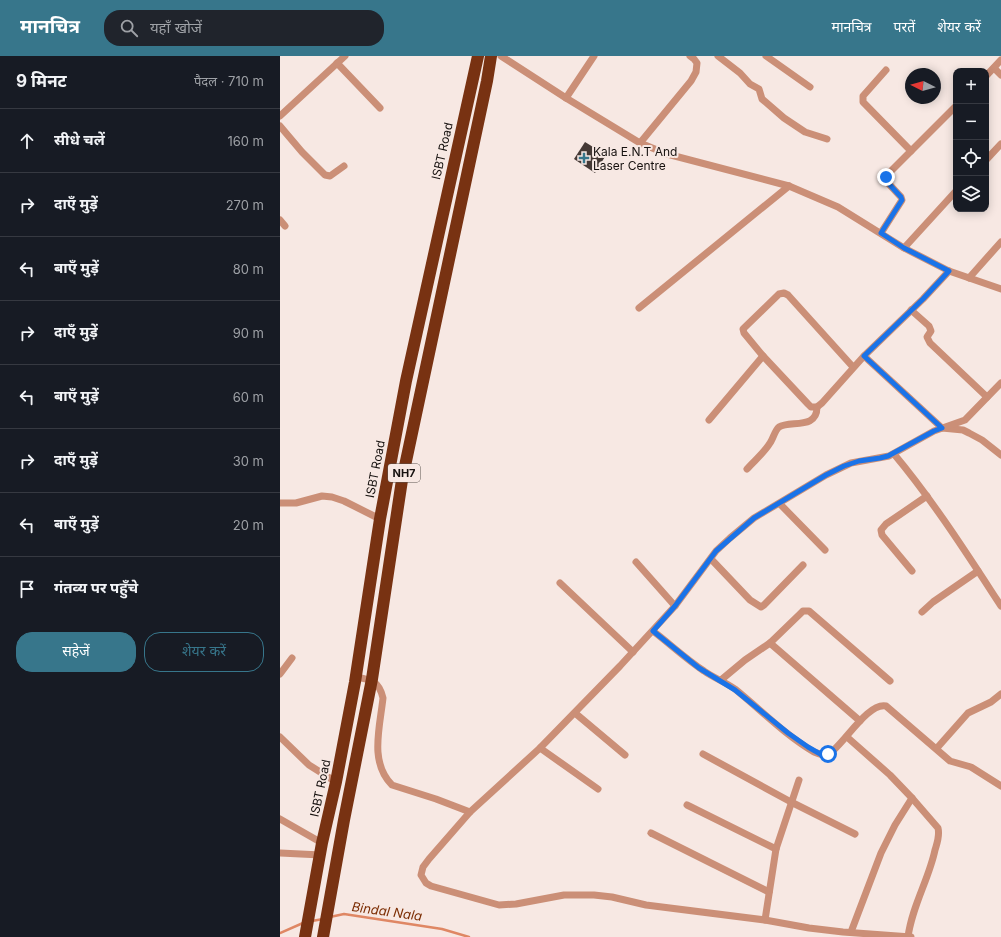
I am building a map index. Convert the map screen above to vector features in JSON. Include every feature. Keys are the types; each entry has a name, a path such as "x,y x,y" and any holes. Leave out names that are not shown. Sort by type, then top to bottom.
{"highway":[{"name":"ISBT Road","path":"305,937 321,849 336,782 356,677 380,519 406,381 478,56"},
{"name":"NH7","path":"323,937 344,820 372,680 402,480 491,56"}],"street":[{"path":"280,116 345,56"},
{"path":"501,56 640,143 667,154 789,186 838,207 904,248 949,271 1001,289"},
{"path":"566,98 594,56"},
{"path":"640,143 691,81 699,59 690,56"},
{"path":"718,56 740,73 750,84 759,89 762,99 784,118 805,132 827,139"},
{"path":"766,56 810,87"},
{"path":"989,73 1001,60"},
{"path":"337,63 380,108"},
{"path":"994,68 1001,75"},
{"path":"886,70 863,96 864,102 911,151"},
{"path":"881,233 902,200 888,183 886,175 953,109"},
{"path":"280,126 326,176 330,176 344,166"},
{"path":"989,157 1001,144"},
{"path":"639,308 789,186"},
{"path":"904,248 953,194"},
{"path":"280,220 285,226"},
{"path":"969,278 1001,242"},
{"path":"747,469 768,446 778,428 802,424 812,419 816,414 817,407 853,367 949,271"},
{"path":"817,407 812,407 808,404 763,356 743,329 782,292 788,295 853,367"},
{"path":"911,310 929,326 931,331 927,337 930,343 987,397"},
{"path":"709,420 763,356"},
{"path":"864,356 942,428 969,432 1001,455"},
{"path":"847,737 890,775 938,828 939,835 932,862 911,919 909,937 851,932 842,935 765,920 646,905 612,897 594,895 564,895 516,904 499,905 439,888 426,883 421,876 423,867 470,812 540,748 653,631 675,606 711,559 730,538 754,518 780,504 826,475 844,466 859,461 894,454 926,435 965,420 1001,383"},
{"path":"894,454 927,496 1001,605"},
{"path":"280,503 296,503 322,496 332,497 344,501 380,519"},
{"path":"912,571 882,535 881,530 886,524 927,496"},
{"path":"780,504 825,550"},
{"path":"711,559 750,600 761,607 803,565"},
{"path":"636,562 675,606"},
{"path":"922,612 933,602 978,571"},
{"path":"560,583 633,652"},
{"path":"721,680 745,660 770,643 800,614 809,611 890,681"},
{"path":"653,631 699,668 721,680 788,733 822,755 828,754 847,737 860,721 879,706 886,706 937,748 950,761 971,767 1001,786"},
{"path":"770,643 860,721"},
{"path":"280,674 292,658"},
{"path":"356,677 372,680 378,686 383,698 377,750 379,764 386,779 392,784 470,812"},
{"path":"937,748 968,714 991,702 1001,694"},
{"path":"575,713 625,755"},
{"path":"280,737 309,765 336,782"},
{"path":"540,748 598,788"},
{"path":"702,754 854,834"},
{"path":"765,920 776,849 799,780"},
{"path":"851,932 881,853 895,825 912,798"},
{"path":"687,805 776,849"},
{"path":"280,819 321,849"},
{"path":"651,833 769,892"},
{"path":"280,853 321,849"}],"building":[{"path":"585,142 606,155 595,173 574,159"}],"waterway":[{"name":"Bindal Nala","path":"330,917 344,914 442,929 469,937"},
{"name":"Bindal Nala","path":"312,921 323,919"},
{"name":"Bindal Nala","path":"280,933 303,923"}],"place":[{"name":"Kala E.N.T And Laser Centre","path":"584,158"}],"route":[{"path":"828,754 822,755 816,752 788,733 729,685 699,668 653,631 675,606 716,551 754,518 780,504 826,475 844,466 859,461 894,454 942,428 864,356 923,299 949,271 895,243 881,233 902,200 902,198 888,183 886,177"}]}
